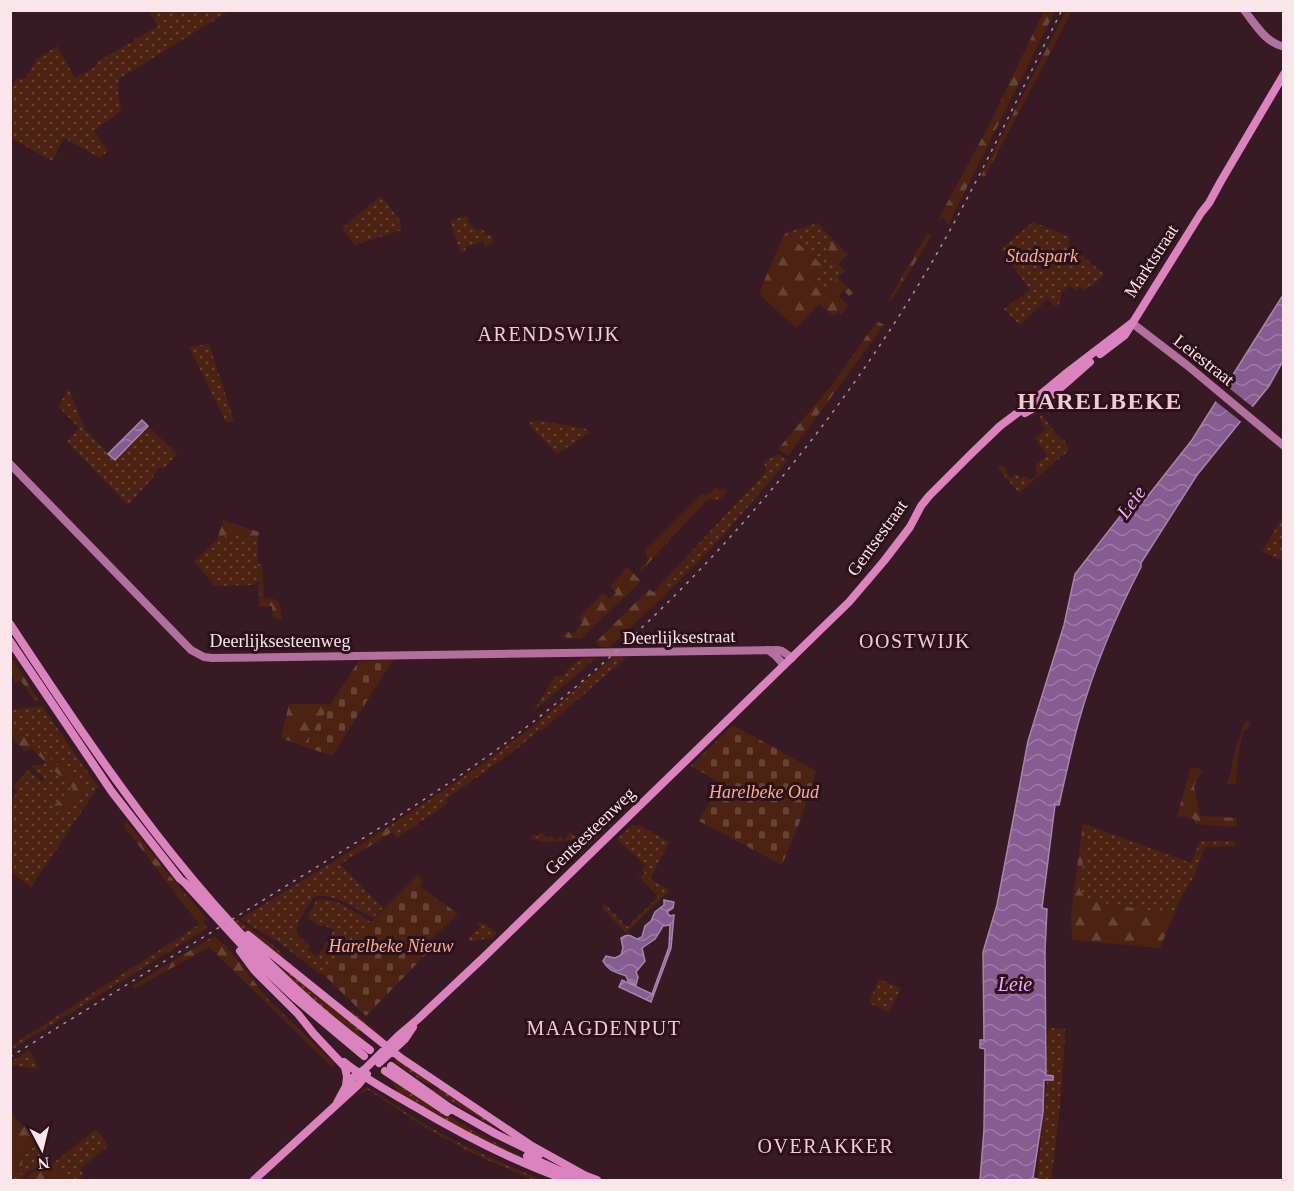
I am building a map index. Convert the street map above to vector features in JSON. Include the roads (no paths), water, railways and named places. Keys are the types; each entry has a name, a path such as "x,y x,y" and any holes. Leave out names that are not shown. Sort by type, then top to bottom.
{"main road":[{"path":"1245,10 1258,30 1275,44 1284,47"},
{"name":"Marktstraat","path":"1058,390 1125,335 1214,196 1284,74"},
{"name":"Marktstraat","path":"1060,378 1132,323"},
{"name":"Leiestraat","path":"1132,323 1207,381 1284,446"},
{"name":"Gentsestraat","path":"784,665 860,590 896,546 929,496 996,430 1060,378"},
{"name":"Gentsestraat","path":"996,430 1035,408 1058,390"},
{"name":"Deerlijksesteenweg","path":"10,464 191,650 204,657 592,653"},
{"path":"10,624 88,740 180,864 240,934 301,994 367,1053 296,999 261,966 180,879 112,792 10,642"},
{"path":"766,650 775,655 784,665"},
{"name":"Deerlijksestraat","path":"592,653 766,650 782,651 792,658"},
{"name":"Gentsesteenweg","path":"254,1180 337,1103 390,1048 398,1036 576,868 784,665"},
{"path":"180,879 254,970 298,1014 345,1067 347,1071 345,1088"},
{"path":"220,911 390,1048 532,1146 583,1178"},
{"name":"Gentsesteenweg","path":"390,1048 405,1039 418,1019"},
{"path":"405,1039 406,1054 419,1068"},
{"path":"332,1052 362,1075 454,1130 520,1162 567,1180"},
{"path":"388,1068 450,1114 493,1139 583,1178 597,1180"},
{"name":"Gentsesteenweg","path":"337,1103 345,1088 362,1075"}],"water":[{"name":"Leie","path":"1283,295 1283,361 1269,386 1197,475 1141,563 1105,644 1078,724 1059,805 1055,805 1042,908 1047,909 1046,1075 1053,1076 1053,1080 1044,1080 1043,1112 1033,1178 1041,1180 980,1180 984,1129 985,1049 980,1048 980,1040 984,1040 983,952 997,905 1028,741 1064,625 1075,574 1132,501 1140,506 1192,440"},
{"path":"142,420 148,426 115,460 108,454"},
{"path":"664,900 674,902 673,908 667,912 670,916 674,915 671,948 651,1002 619,987 622,980 652,994 669,947 670,925 663,926 655,939 642,948 645,961 636,972 638,977 636,985 628,981 626,976 610,969 603,961 606,956 615,958 621,955 623,936 637,939 642,937 645,926 651,921 655,912 664,905"}],"railway":[{"path":"10,1057 386,824 480,762 571,691 630,639 685,585 789,469 881,344 922,279 959,213 1062,10"}],"district":[{"name":"ARENDSWIJK","path":"549,334"},
{"name":"HARELBEKE","path":"1100,401"},
{"name":"OOSTWIJK","path":"915,641"},
{"name":"MAAGDENPUT","path":"604,1028"},
{"name":"OVERAKKER","path":"826,1146"}],"park label":[{"name":"Stadspark","path":"1042,256"},
{"name":"Harelbeke Oud","path":"764,792"},
{"name":"Harelbeke Nieuw","path":"391,946"}]}
